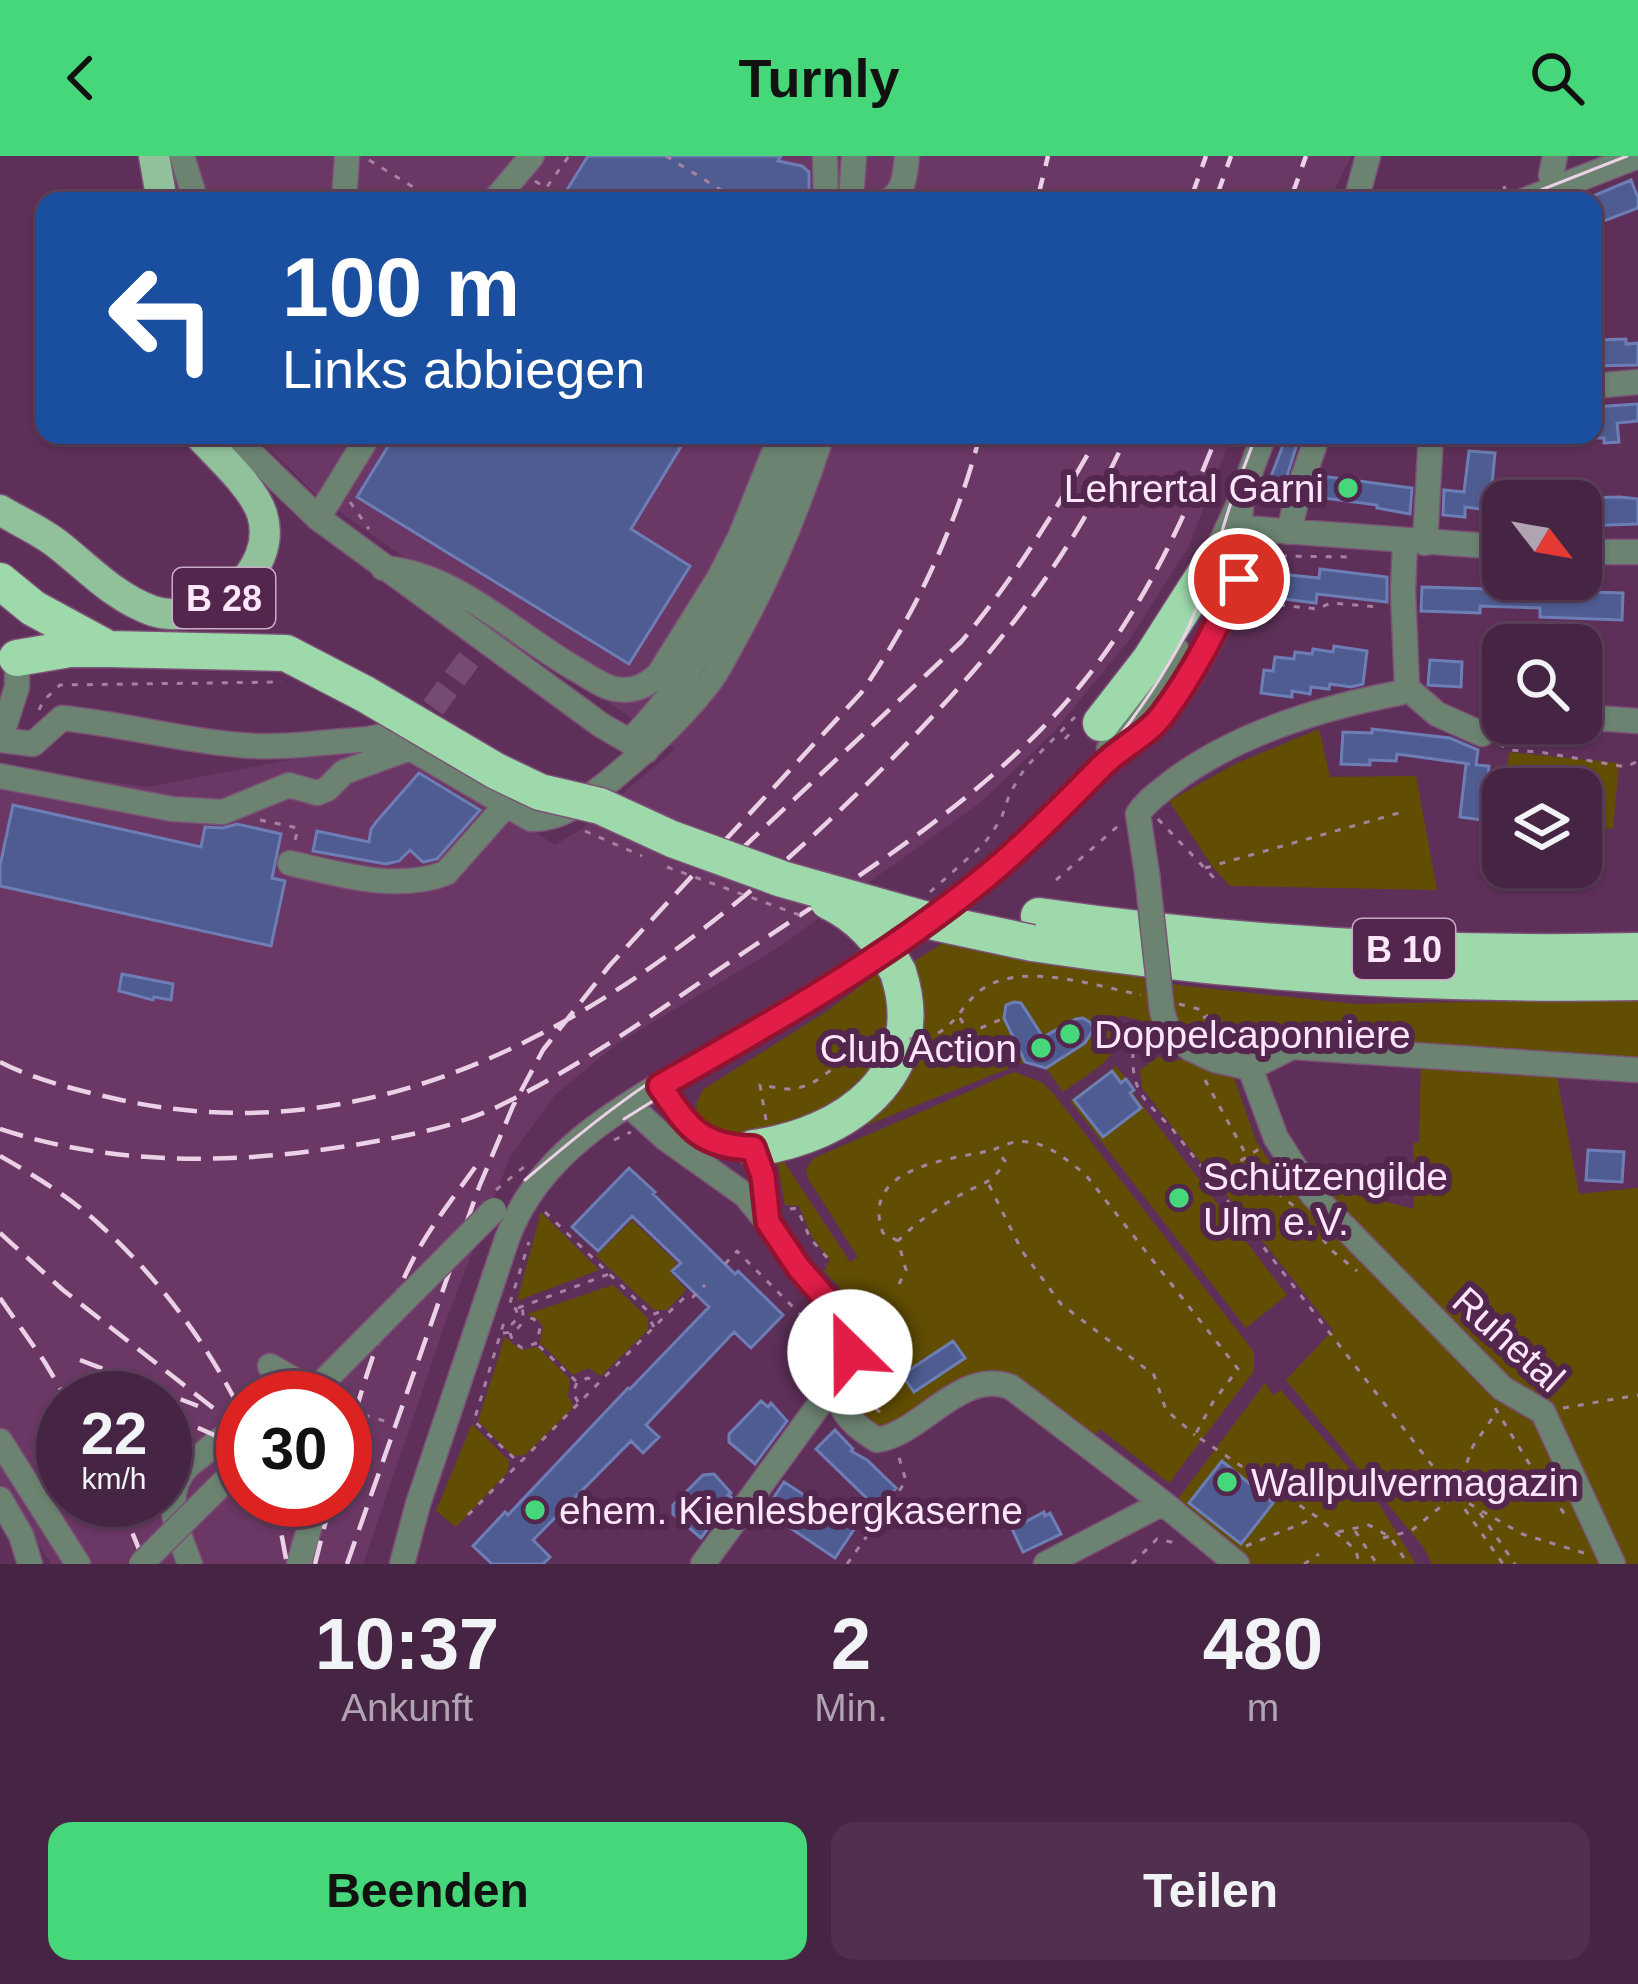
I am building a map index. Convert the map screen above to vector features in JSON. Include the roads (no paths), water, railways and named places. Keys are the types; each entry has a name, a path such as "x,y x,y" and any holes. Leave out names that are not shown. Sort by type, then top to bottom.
{"highway":[{"path":"1102,726 1162,643 1228,538"},
{"path":"0,581 33,608 109,649"},
{"path":"8,659 70,649 286,653 365,694 408,735"},
{"name":"B 10","path":"408,735 540,792 600,806 672,839 782,879 1032,945 1349,978 1638,982"},
{"path":"761,1142 785,1142 828,1125 864,1102 897,1062 907,1021 898,972 880,942 860,920 837,905 782,879"},
{"name":"B 10","path":"1032,945 1171,935 1468,951 1638,951"}],"main road":[{"path":"154,156 160,192"},
{"name":"B 28","path":"0,510 51,539 130,602 158,613 203,610 244,582 265,546 261,509 207,444"}],"street":[{"path":"182,156 193,192"},
{"path":"345,192 347,156"},
{"path":"825,156 826,192"},
{"path":"851,192 854,156"},
{"path":"899,192 907,156"},
{"path":"1358,192 1368,156"},
{"path":"1555,188 1551,175 1556,156"},
{"path":"1545,192 1638,156"},
{"path":"504,192 532,168"},
{"path":"1602,385 1638,382"},
{"path":"241,444 318,518 480,646 638,746"},
{"path":"318,518 363,444"},
{"path":"382,568 406,569 441,582 583,673 613,689 635,690 659,674 718,578 777,444"},
{"path":"638,746 720,624 745,577 798,444"},
{"path":"8,659 17,687 0,740 33,744 62,718 239,745 408,735 531,819 560,815 591,796 712,679 760,595 818,444"},
{"path":"336,1371 549,1168 632,1117 660,1086 848,975 932,918 1011,855 1091,776 1174,652 1228,538 1261,444"},
{"path":"1289,532 1315,444"},
{"path":"1430,444 1404,609 1407,688 1437,714 1481,734"},
{"path":"1228,538 1289,532 1482,547"},
{"path":"1602,551 1638,552"},
{"path":"1407,688 1293,719 1204,759 1141,809 1165,1011 1197,1052 1250,1068 1292,1047 1638,1070"},
{"path":"1602,718 1638,721"},
{"path":"1091,776 1102,726"},
{"path":"0,776 172,809 223,812 289,785 317,793 327,789 344,772 408,735"},
{"path":"290,863 360,878 433,878 446,873 507,804"},
{"name":"Ruhetal","path":"1250,1068 1276,1138 1312,1194 1502,1388 1543,1412 1613,1564"},
{"path":"660,1086 694,1132 711,1142 728,1148 761,1142"},
{"path":"632,1117 745,1195 846,1322 851,1335 845,1414 860,1429 877,1440 894,1438 976,1385 1000,1383 1232,1559"},
{"path":"745,1195 746,1170 761,1142"},
{"path":"761,1142 768,1222"},
{"path":"402,1564 507,1239 516,1216 549,1168"},
{"path":"348,1371 494,1216"},
{"path":"270,1366 278,1371"},
{"path":"703,1564 824,1398 846,1383"},
{"path":"0,1441 79,1564"},
{"path":"190,1564 172,1512 176,1485 186,1468 216,1443"},
{"path":"204,1454 216,1448"},
{"path":"141,1564 216,1490"},
{"path":"0,1499 21,1534 30,1564"},
{"path":"154,1564 216,1502"},
{"path":"1057,1562 1163,1503"},
{"path":"299,1564 309,1527"}],"tunnel":[{"path":"405,728 424,720 475,651"}],"tram line":[{"path":"1536,192 1627,156"},
{"path":"525,1180 653,1080 826,984 893,941 1032,831 1112,745 1178,648 1253,444"},
{"path":"624,1119 741,1046"}],"railway":[{"path":"1039,192 1048,156"},
{"path":"1193,192 1206,156"},
{"path":"1218,192 1231,156"},
{"path":"1293,192 1306,156"},
{"path":"347,1564 479,1187 543,1050 610,965 861,693 932,569 977,444"},
{"path":"715,874 961,642 1034,542 1094,444"},
{"path":"0,1062 44,1080 121,1100 230,1113 334,1105 435,1080 531,1039 622,986 709,924 868,783 945,703 1014,621 1075,533 1123,444"},
{"path":"0,1129 46,1142 140,1156 187,1159 283,1154 377,1141 455,1123 565,1071 885,858 1011,758 1084,681 1125,624 1176,532 1213,444"},
{"path":"0,1156 99,1224 180,1313 218,1371"},
{"path":"369,1371 394,1299 417,1252 476,1166"},
{"path":"0,1233 63,1290 216,1410"},
{"path":"0,1298 50,1371"},
{"path":"80,1360 198,1406"},
{"path":"192,1425 216,1436"},
{"path":"130,1527 145,1564"},
{"path":"280,1527 287,1564"},
{"path":"315,1564 324,1527"}],"place":[{"name":"Lehrertal Garni","path":"1348,488"},
{"name":"Doppelcaponniere","path":"1070,1034"},
{"name":"Club Action","path":"1041,1048"},
{"name":"Schützengilde Ulm e.V.","path":"1179,1198"},
{"name":"Wallpulvermagazin","path":"1227,1482"},
{"name":"ehem. Kienlesbergkaserne","path":"535,1510"}]}
